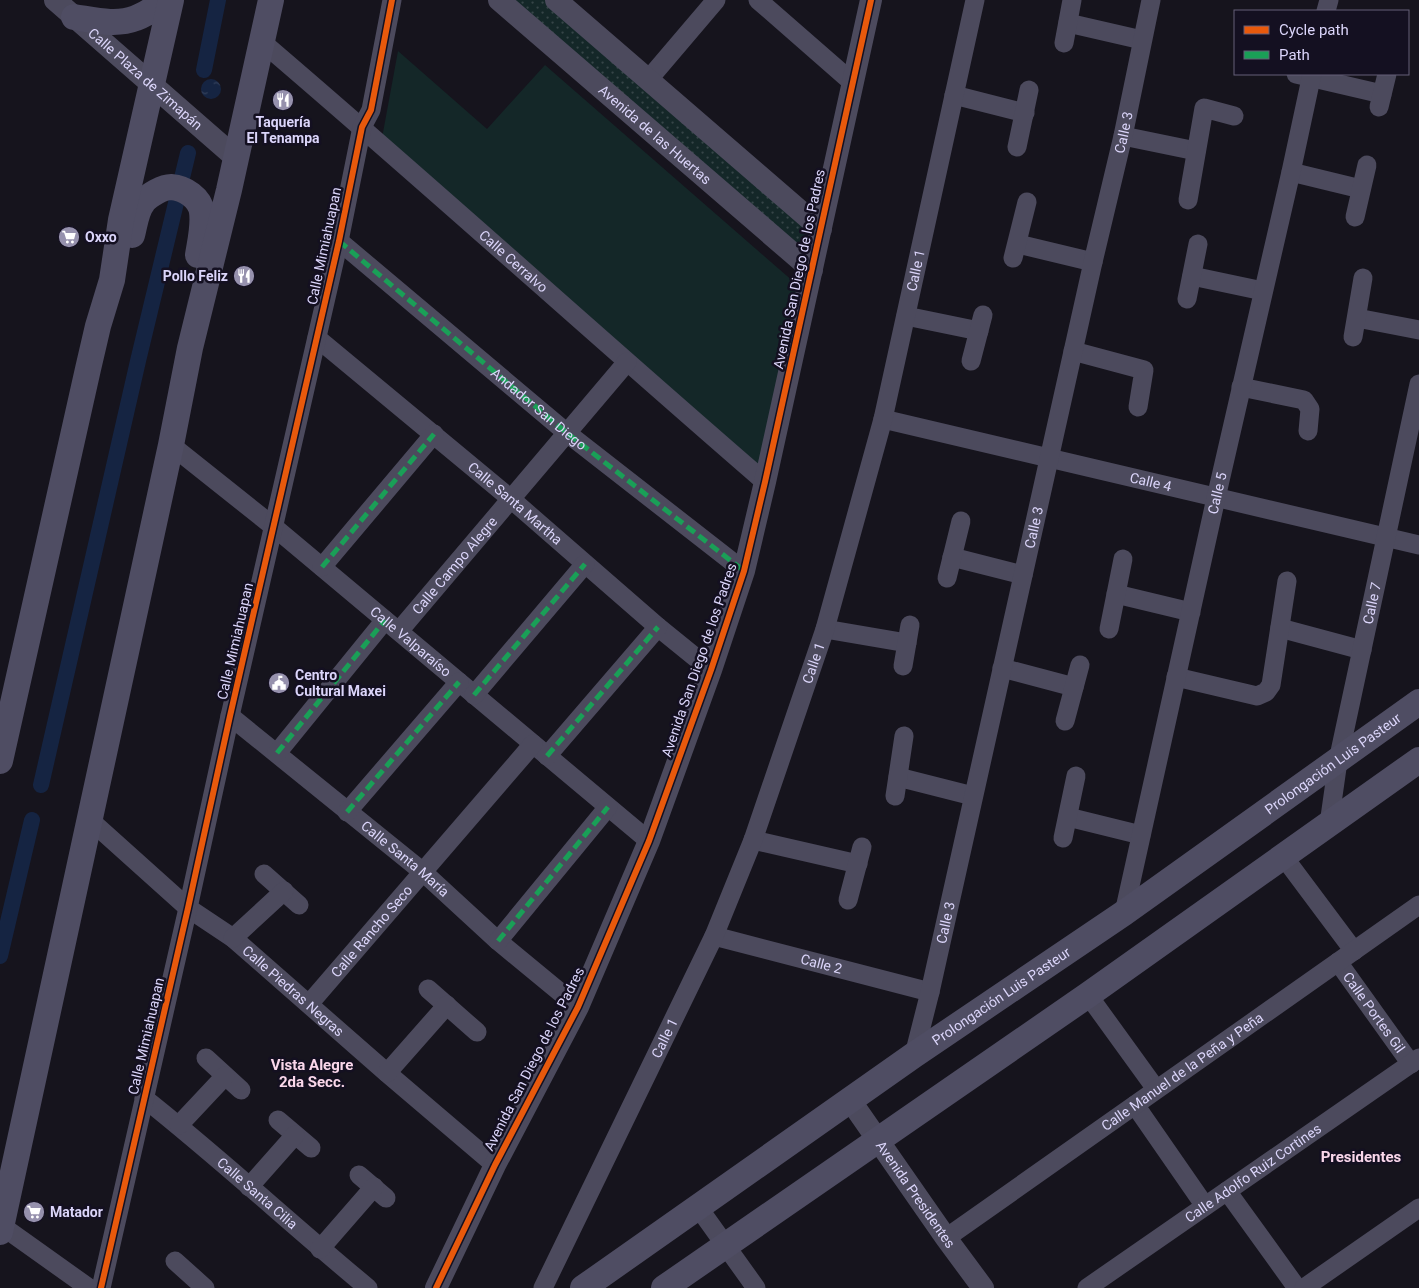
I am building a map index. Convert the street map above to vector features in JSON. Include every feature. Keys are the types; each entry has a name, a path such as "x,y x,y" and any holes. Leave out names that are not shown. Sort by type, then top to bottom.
{"main road":[{"path":"64,8 106,22 121,22 136,18 169,0"},
{"path":"0,761 98,326 112,280 121,220 152,86 169,0"},
{"path":"1,1229 171,445 190,348 236,158 271,0"},
{"path":"112,280 129,248 138,212 144,202 153,194 179,189 198,202 202,210 203,223 189,324 190,348"},
{"name":"Prolongación Luis Pasteur","path":"583,1288 914,1055 1124,913 1419,702"},
{"path":"664,1288 1088,995 1419,760"}],"street":[{"name":"Calle Mimiahuapan","path":"101,1288 339,241 362,127 371,110 392,0"},
{"name":"Avenida de las Huertas","path":"499,0 812,270"},
{"path":"556,0 821,229"},
{"path":"648,80 716,0"},
{"path":"758,0 853,83"},
{"name":"Avenida San Diego de los Padres","path":"436,1288 495,1165 578,1006 649,842 711,670 744,572 766,482 871,0"},
{"name":"Calle 1","path":"543,1288 714,936 753,840 824,629 883,420 975,0"},
{"path":"1064,43 1072,0"},
{"name":"Calle 3","path":"914,1055 930,992 1093,262 1123,136 1151,0"},
{"name":"Calle Plaza de Zimapán","path":"64,8 236,158"},
{"path":"1068,22 1142,40"},
{"name":"Calle Cerralvo","path":"261,41 362,127 627,362 766,482"},
{"path":"1306,75 1381,101 1387,75"},
{"name":"Calle 5","path":"1124,913 1291,172 1306,75"},
{"path":"1018,147 1029,90"},
{"path":"954,95 1025,113"},
{"path":"1188,200 1204,108 1234,116"},
{"path":"1123,136 1196,151"},
{"path":"1355,217 1367,165"},
{"path":"1291,172 1362,189"},
{"path":"1027,202 1016,251 1093,262"},
{"name":"Andador San Diego","path":"339,241 566,433 744,572"},
{"path":"1187,299 1198,244"},
{"path":"1192,276 1263,291"},
{"path":"1353,337 1363,278"},
{"path":"906,316 981,323 971,361"},
{"path":"1357,318 1419,330"},
{"name":"Calle Santa Martha","path":"317,338 434,434 658,627 711,670"},
{"path":"1073,351 1144,370 1138,407"},
{"name":"Calle Campo Alegre","path":"276,753 511,499 627,362"},
{"name":"Calle 7","path":"1329,824 1338,761 1386,538 1415,424 1419,384"},
{"path":"1241,388 1304,400 1310,409 1308,431"},
{"name":"Calle 4","path":"883,420 1419,545"},
{"path":"322,567 434,434"},
{"name":"Calle Valparaíso","path":"171,445 274,527 649,842"},
{"path":"947,578 960,521"},
{"path":"952,557 1023,575"},
{"path":"1109,629 1123,559"},
{"path":"474,695 585,564"},
{"path":"1176,677 1257,696 1266,692 1271,685 1287,581"},
{"path":"1116,594 1191,612"},
{"path":"903,666 910,625"},
{"name":"Calle Rancho Seco","path":"309,1004 422,872 658,627"},
{"path":"1280,628 1362,650"},
{"path":"824,629 907,644"},
{"path":"1064,721 1080,665"},
{"path":"1002,668 1074,687"},
{"path":"347,812 459,682"},
{"name":"Calle Santa María","path":"230,716 422,872 498,941 578,1006"},
{"path":"895,796 904,736"},
{"path":"1063,838 1076,776"},
{"path":"898,777 973,796"},
{"path":"498,941 608,807"},
{"path":"1068,817 1141,835"},
{"name":"Calle Piedras Negras","path":"90,820 188,908 234,938 387,1074 495,1165"},
{"path":"753,840 860,855 848,900"},
{"name":"Calle Portes Gil","path":"1284,856 1354,951"},
{"path":"264,874 299,905"},
{"path":"234,938 284,891"},
{"name":"Calle Manuel de la Peña y Peña","path":"946,1238 1419,906"},
{"name":"Calle 2","path":"714,936 930,992"},
{"name":"Calle Portes Gil","path":"1338,962 1415,1061"},
{"path":"428,988 477,1032"},
{"path":"1088,995 1156,1089"},
{"path":"387,1074 447,1005"},
{"path":"206,1058 241,1090"},
{"name":"Calle Adolfo Ruiz Cortines","path":"1088,1288 1415,1061"},
{"path":"179,1125 225,1076"},
{"name":"Calle Santa Cilia","path":"144,1098 179,1125 368,1288"},
{"name":"Avenida Presidentes","path":"850,1100 983,1288"},
{"path":"1135,1105 1205,1206"},
{"path":"278,1120 311,1148"},
{"path":"249,1187 295,1135"},
{"path":"320,1248 373,1186"},
{"path":"1227,1191 1297,1288"},
{"path":"698,1206 756,1288"},
{"path":"1304,1288 1419,1208"},
{"path":"1,1229 89,1288"},
{"path":"175,1261 204,1288"}],"green space":[{"path":"511,0 546,0 808,226 805,255"},
{"path":"398,51 487,129 545,65 802,289 761,471 382,138"}],"water":[{"path":"211,79 218,82 221,89 218,96 211,99 204,96 201,89 204,82"}],"waterway":[{"path":"204,70 218,0"},
{"path":"41,785 138,361 188,153"},
{"path":"0,956 32,820"}],"marked path":[{"path":"339,241 567,433 744,571"},
{"path":"322,567 434,434"},
{"path":"474,695 585,564"},
{"path":"277,753 385,620"},
{"path":"547,756 658,627"},
{"path":"347,812 459,682"},
{"path":"498,941 608,807"}],"cycle path":[{"path":"101,1288 339,241 362,127 371,110 392,0"},
{"path":"436,1288 495,1165 578,1007 649,841 711,670 744,571 871,0"}],"place":[{"name":"Taquería El Tenampa","path":"283,100"},
{"name":"Oxxo","path":"69,237"},
{"name":"Pollo Feliz","path":"244,276"},
{"name":"Centro Cultural Maxei","path":"279,683"},
{"name":"Matador","path":"34,1212"}],"district":[{"name":"Vista Alegre 2da Secc.","path":"312,1074"},
{"name":"Presidentes","path":"1361,1157"}]}
